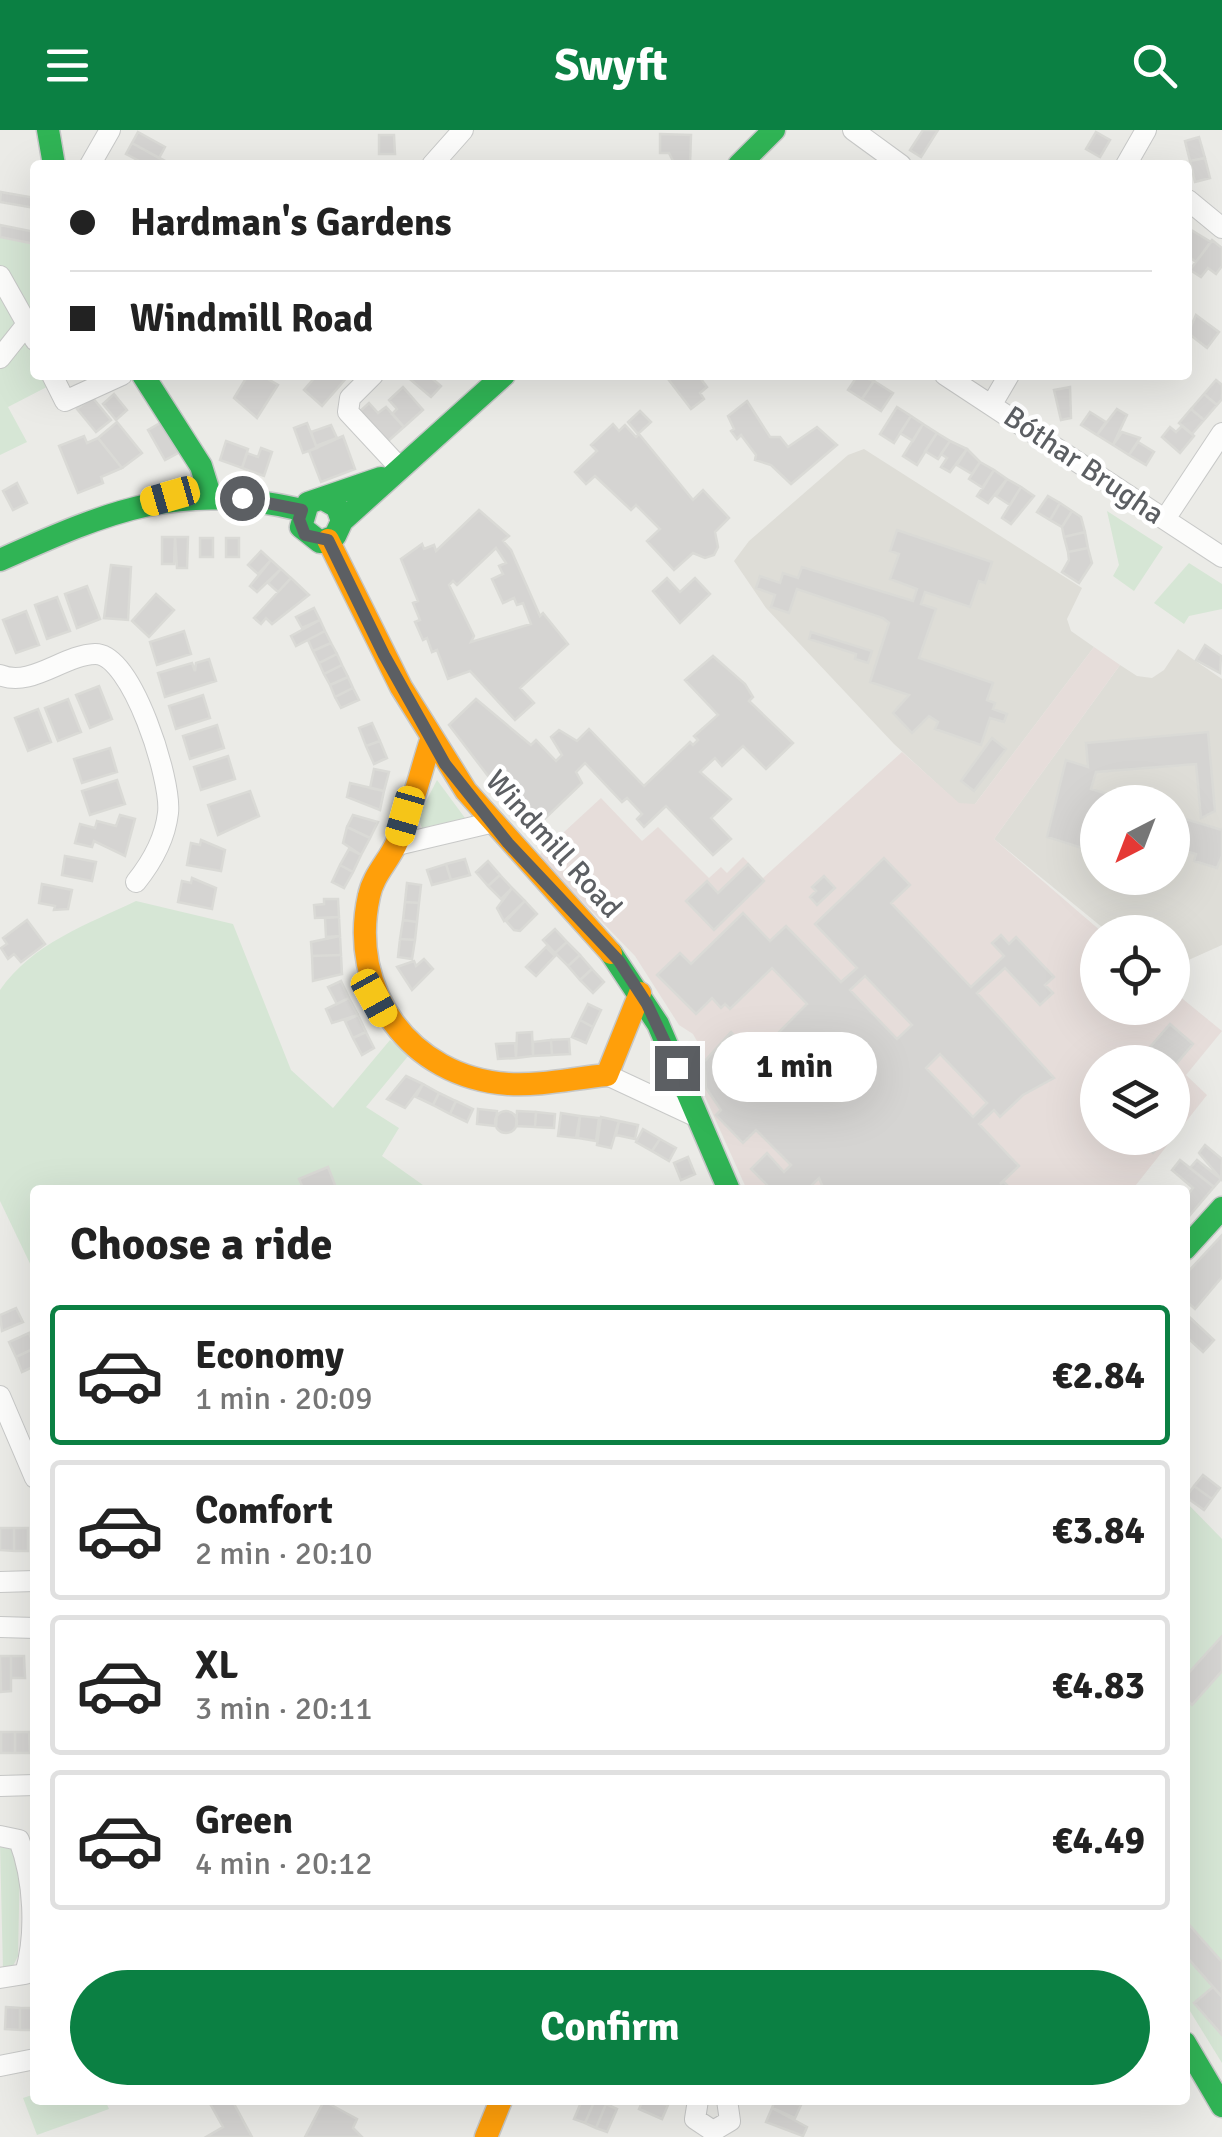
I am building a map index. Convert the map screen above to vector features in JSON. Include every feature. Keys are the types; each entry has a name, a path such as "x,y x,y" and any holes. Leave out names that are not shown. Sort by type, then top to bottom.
{"street":[{"path":"48,130 53,160"},
{"path":"93,160 110,130"},
{"path":"436,160 463,130"},
{"path":"744,160 774,130"},
{"path":"853,130 894,160"},
{"path":"1133,160 1146,130"},
{"path":"1192,203 1222,228"},
{"path":"0,276 30,330"},
{"path":"0,358 30,333"},
{"path":"54,380 65,401 111,380"},
{"path":"146,380 201,466 210,494"},
{"path":"368,380 350,398 348,412 400,468"},
{"path":"400,468 362,488 312,505 299,519 305,535 335,531 498,380"},
{"name":"Bóthar Brugha","path":"954,380 1222,556"},
{"path":"992,404 1005,380"},
{"path":"1165,519 1222,434"},
{"path":"0,560 102,514 170,496 210,494 336,506 335,531"},
{"name":"Windmill Road","path":"335,531 431,740 490,823 619,961 640,994 727,1185"},
{"path":"0,675 26,678 96,654 116,661 130,680 164,779 169,811 156,854 136,882"},
{"path":"431,740 397,845 370,890 363,921 364,960 374,998 404,1044 459,1075 496,1083 607,1075 698,1117"},
{"path":"397,845 490,823"},
{"path":"607,1075 640,994"},
{"path":"1190,1243 1222,1208"},
{"path":"0,1396 30,1466"},
{"path":"0,1582 30,1581"},
{"path":"0,1627 30,1628"},
{"path":"0,1786 30,1786"},
{"path":"0,1836 19,1840 30,1888"},
{"path":"0,1978 25,1974 30,1927"},
{"path":"1190,2052 1222,2106"},
{"path":"0,2066 30,2060"},
{"path":"486,2137 499,2105"},
{"path":"697,2105 695,2119 713,2132 730,2120 729,2105"}],"shaded area":[{"path":"864,449 1082,588 1067,619 1071,631 1094,647 975,804 959,804 894,744 766,608 734,561 749,541 848,455"},
{"path":"1094,647 1120,665 994,839 1082,915 1080,1025 1190,1025 1190,1005 1222,1031 1190,1070 1190,1045 1080,1045 1080,1155 1160,1155 1136,1185 745,1185 703,1092 695,1061 703,1052 693,1034 679,1025 635,956 538,856 601,798 642,841 658,827 709,878 721,867 727,873 743,857 763,878 902,752 959,803 975,804"},
{"path":"1178,649 1222,679 1222,945 1190,959 1190,915 1087,915 994,839 1120,665 1137,676 1152,678 1164,670"},
{"path":"1190,1079 1207,1095 1190,1117"}],"green space":[{"path":"0,237 30,244 30,380 60,380 8,407 27,442 0,455"},
{"path":"1107,511 1163,547 1134,591 1113,576 1119,565"},
{"path":"1189,563 1222,584 1222,609 1189,616 1184,624 1154,603"},
{"path":"437,780 465,818 422,828 418,817"},
{"path":"136,901 233,924 291,1070 333,1108 390,1040 409,1055 366,1107 399,1128 382,1156 423,1185 30,1185 30,1264 0,1201 0,990 28,960 80,927"},
{"path":"1190,1506 1222,1539 1222,2063 1190,2011"},
{"path":"0,1843 11,1846 20,1861 18,1956 13,1966 3,1971"},
{"path":"30,2096 30,2105 107,2105 109,2109 37,2135 23,2098"}],"building":[{"path":"923,130 938,130 921,157 910,150"},
{"path":"138,132 165,147 159,158 132,143"},
{"path":"1096,132 1110,140 1100,157 1086,149"},
{"path":"660,134 691,135 690,160 672,160 669,153 660,153"},
{"path":"379,135 394,135 395,154 379,154"},
{"path":"1199,137 1205,158 1190,160 1185,141"},
{"path":"132,143 163,160 137,160 126,154"},
{"path":"1205,158 1210,178 1195,182 1192,161"},
{"path":"1,192 30,197 30,207 0,202"},
{"path":"0,225 30,231 30,243 0,237"},
{"path":"1192,230 1211,242 1196,262 1192,259"},
{"path":"1212,240 1222,248 1222,266 1216,274 1208,268 1201,277 1192,267"},
{"path":"1196,315 1219,332 1207,348 1192,336"},
{"path":"245,380 270,380 278,385 257,418 234,398"},
{"path":"313,380 345,380 322,406 304,390"},
{"path":"411,380 434,380 441,386 431,397"},
{"path":"669,380 702,380 707,387 700,393 704,399 691,409"},
{"path":"855,380 874,381 862,399 848,390"},
{"path":"1216,380 1222,385 1222,399 1217,405 1204,394"},
{"path":"874,381 893,393 881,411 862,399"},
{"path":"403,387 423,410 404,427 392,414 397,409 389,400"},
{"path":"1070,387 1071,418 1061,420 1054,390"},
{"path":"114,394 127,410 116,420 103,404"},
{"path":"1204,394 1217,405 1204,420 1191,409"},
{"path":"92,397 111,420 96,432 77,409"},
{"path":"747,401 770,437 780,437 788,447 817,427 837,445 791,484 771,465 755,460 756,455 741,435 737,439 731,431 734,429 728,416"},
{"path":"369,403 378,413 386,407 404,427 386,443 359,412"},
{"path":"897,407 911,416 894,443 880,434"},
{"path":"1117,409 1127,415 1113,445 1097,435"},
{"path":"1191,409 1204,420 1192,434 1179,423"},
{"path":"640,411 651,422 638,434 628,422"},
{"path":"1090,412 1106,422 1097,435 1081,425"},
{"path":"911,416 923,424 913,441 900,433"},
{"path":"117,422 142,453 122,468 98,438"},
{"path":"162,422 180,452 165,460 148,430"},
{"path":"307,423 317,448 303,453 294,428"},
{"path":"613,424 619,431 625,425 636,437 639,434 693,500 703,490 729,518 715,532 718,547 714,555 705,558 693,553 674,570 647,541 660,529 636,505 631,510 595,476 586,484 575,472 597,451 591,445"},
{"path":"923,424 937,433 917,465 903,456"},
{"path":"331,425 337,438 316,446 311,432"},
{"path":"1182,426 1194,436 1180,453 1162,437 1170,427 1176,432"},
{"path":"1122,432 1140,438 1129,455 1113,445"},
{"path":"937,433 950,441 938,459 925,451"},
{"path":"84,436 87,443 98,438 122,468 101,477 103,483 78,493 59,446"},
{"path":"343,436 355,469 321,482 309,451"},
{"path":"226,441 248,449 242,468 220,460"},
{"path":"950,441 967,449 950,472 941,467 947,458 941,454"},
{"path":"1138,442 1154,452 1146,465 1129,455"},
{"path":"261,448 272,452 264,476 242,468 247,453 258,457"},
{"path":"967,449 980,462 972,474 957,465"},
{"path":"980,462 994,470 983,488 969,479"},
{"path":"994,470 1007,479 988,503 977,496"},
{"path":"1007,479 1021,487 1010,505 996,496"},
{"path":"17,483 27,503 13,510 3,491"},
{"path":"1021,487 1034,496 1011,524 1002,518"},
{"path":"1048,496 1060,503 1050,520 1037,512"},
{"path":"1060,503 1072,511 1062,527 1050,520"},
{"path":"479,510 509,536 503,541 511,550 540,616 543,613 568,644 520,688 534,703 515,720 470,671 448,679 437,650 432,652 427,638 423,640 415,622 420,620 413,603 418,601 401,559 422,544 424,549 434,545 436,551","holes":["496,548 506,563 499,566 503,574 492,579 503,603 514,598 517,605 523,603 531,624 471,642 474,636 449,585 453,581 457,585"]},
{"path":"1072,511 1081,517 1085,532 1064,537 1062,527"},
{"path":"897,530 992,562 985,583 979,581 970,607 925,592 921,604 936,609 919,658 993,683 987,700 995,703 993,709 1007,714 1004,722 990,718 981,745 935,729 938,722 929,716 912,733 893,713 909,695 870,682 889,623 883,618 797,589 789,613 771,607 775,595 756,588 760,576 780,583 783,573 798,578 802,567 913,601 917,589 890,579 899,554 890,551"},
{"path":"1085,532 1088,548 1068,552 1064,537"},
{"path":"162,537 175,537 174,564 162,564"},
{"path":"175,537 188,537 187,568 177,568"},
{"path":"200,538 213,538 213,557 200,557"},
{"path":"226,538 239,538 239,557 226,557"},
{"path":"1088,548 1092,563 1079,583 1062,572 1069,560 1068,552"},
{"path":"261,551 271,560 258,574 248,565"},
{"path":"271,560 281,569 257,592 250,586"},
{"path":"111,565 131,567 128,620 104,618"},
{"path":"281,569 291,578 278,592 268,583"},
{"path":"291,578 309,595 272,624 266,618 261,624 254,618"},
{"path":"667,578 680,592 695,578 710,594 680,623 653,591"},
{"path":"87,586 100,619 77,628 65,594"},
{"path":"156,594 174,610 149,637 132,621"},
{"path":"57,597 70,631 47,639 35,605"},
{"path":"314,608 320,620 302,628 296,617"},
{"path":"26,611 39,645 16,653 3,620"},
{"path":"320,620 325,631 296,646 291,636"},
{"path":"184,631 191,654 157,665 150,642"},
{"path":"325,631 331,643 313,651 308,640"},
{"path":"811,632 872,651 868,663 855,659 856,654 809,639"},
{"path":"331,643 337,654 319,663 313,651"},
{"path":"1205,645 1221,656 1220,673 1196,660"},
{"path":"337,654 342,665 324,674 319,663"},
{"path":"713,656 745,684 753,697 749,701 793,743 766,769 743,746 722,766 715,758 700,772 731,799 711,818 731,839 713,855 666,806 644,827 637,819 642,814 627,798 622,802 585,763 576,772 582,783 531,832 449,725 476,699 531,745 536,740 556,761 562,755 551,737 559,730 577,741 589,729 644,786 690,742 693,745 698,740 694,736 718,715 685,680"},
{"path":"209,659 216,681 165,697 158,673 192,663 195,671 196,663"},
{"path":"342,665 348,677 330,685 324,674"},
{"path":"348,677 353,688 335,697 330,685"},
{"path":"99,686 112,719 90,728 76,695"},
{"path":"353,688 359,700 341,708 335,697"},
{"path":"203,695 210,718 176,729 169,706"},
{"path":"68,699 81,732 58,741 45,708"},
{"path":"38,709 51,742 28,751 15,718"},
{"path":"372,723 380,741 366,746 359,728"},
{"path":"217,725 224,748 190,759 183,736"},
{"path":"1208,732 1215,811 1201,818 1196,764 1096,772 1092,785 1080,785 1080,847 1047,837 1066,760 1088,767 1086,743"},
{"path":"992,738 1006,749 974,791 961,781"},
{"path":"380,741 387,758 374,764 366,746"},
{"path":"110,748 117,772 82,783 74,759"},
{"path":"228,756 235,779 201,790 194,767"},
{"path":"374,769 389,772 384,791 370,788"},
{"path":"117,780 125,804 90,815 82,791"},
{"path":"350,783 384,791 380,810 347,797"},
{"path":"250,791 259,816 218,835 208,805"},
{"path":"120,815 135,819 125,856 94,841 92,847 75,843 80,824 95,828 97,821 116,826"},
{"path":"353,815 378,822 370,838 347,827"},
{"path":"1190,820 1222,830 1222,856 1217,868 1194,861 1196,854 1190,852"},
{"path":"347,827 370,838 361,855 343,843"},
{"path":"201,840 225,850 221,871 187,865 191,843 200,845"},
{"path":"349,849 361,855 353,872 340,865"},
{"path":"65,856 96,862 92,881 62,875"},
{"path":"884,858 910,885 891,903 971,987 1004,956 992,943 1001,935 1009,944 1016,937 1054,977 1045,985 1053,993 1040,1005 1005,968 977,993 1054,1078 1023,1095 1000,1117 994,1110 979,1124 1019,1166 1000,1184 1007,1185 822,1185 819,1178 812,1185 767,1185 751,1169 767,1153 784,1172 791,1165 756,1130 743,1143 716,1115 721,1110 706,1088 704,1062 731,1032 769,1071 784,1056 770,1041 807,1004 772,968 730,1009 725,1004 721,1008 712,998 696,1014 657,975 680,953 691,964 743,913 770,941 786,926 841,982 857,968 815,924","holes":["865,976 912,1025 897,1039 850,990","940,1054 987,1103 973,1117 926,1068"]},
{"path":"465,859 470,875 451,880 446,864"},
{"path":"488,861 500,875 488,886 476,872"},
{"path":"446,864 451,880 432,885 427,870"},
{"path":"748,864 764,881 714,930 686,901 707,881 718,893"},
{"path":"340,865 353,872 344,888 332,882"},
{"path":"500,875 512,888 501,899 488,886"},
{"path":"824,876 835,888 817,905 810,897 816,891 812,887"},
{"path":"192,878 216,888 212,909 178,902 182,881 191,883"},
{"path":"407,883 421,885 419,903 405,902"},
{"path":"42,884 72,890 68,909 54,910 55,906 39,903"},
{"path":"512,888 525,901 504,921 497,908"},
{"path":"324,899 338,899 339,917 315,918 314,905 324,904"},
{"path":"525,901 537,914 520,931 514,930 506,921"},
{"path":"405,902 419,903 417,922 403,920"},
{"path":"339,917 340,936 326,937 325,918"},
{"path":"27,920 45,944 21,962 14,954 8,959 1,948 7,944 3,938"},
{"path":"403,920 417,922 415,940 400,939"},
{"path":"555,929 567,942 555,953 543,940"},
{"path":"340,936 341,955 312,956 311,942"},
{"path":"400,939 415,940 412,959 398,957"},
{"path":"567,942 580,955 568,966 555,953"},
{"path":"546,947 555,956 536,976 526,967"},
{"path":"341,955 342,974 313,981 312,956"},
{"path":"580,955 592,969 580,980 568,966"},
{"path":"424,959 433,969 412,990 397,967 414,961 416,966"},
{"path":"592,969 604,982 593,993 580,980"},
{"path":"341,981 349,998 337,1004 328,987"},
{"path":"349,998 358,1015 332,1023 326,1009"},
{"path":"588,1004 601,1010 593,1027 580,1020"},
{"path":"358,1015 366,1032 353,1038 345,1021"},
{"path":"580,1020 593,1027 586,1043 572,1037"},
{"path":"1169,1025 1193,1044 1190,1048 1152,1045"},
{"path":"366,1032 374,1048 362,1055 353,1038"},
{"path":"532,1032 533,1056 516,1058 517,1033"},
{"path":"569,1039 570,1054 552,1055 551,1040"},
{"path":"551,1040 552,1055 533,1056 533,1042"},
{"path":"515,1043 516,1058 498,1059 496,1044"},
{"path":"406,1076 423,1084 405,1108 387,1099"},
{"path":"423,1084 439,1093 433,1105 416,1097"},
{"path":"439,1093 456,1101 450,1114 433,1105"},
{"path":"456,1101 473,1109 467,1122 450,1114"},
{"path":"478,1109 497,1111 496,1126 477,1124"},
{"path":"506,1111 514,1114 514,1130 506,1133 498,1130 495,1122 498,1114"},
{"path":"517,1111 536,1112 535,1127 516,1126"},
{"path":"536,1112 555,1114 554,1128 535,1127"},
{"path":"561,1113 580,1116 576,1138 558,1136"},
{"path":"580,1116 599,1118 596,1141 578,1138"},
{"path":"601,1117 619,1121 611,1148 597,1145"},
{"path":"619,1121 638,1125 635,1139 616,1135"},
{"path":"643,1129 660,1139 652,1151 636,1142"},
{"path":"660,1139 676,1148 669,1161 652,1151"},
{"path":"1205,1145 1222,1159 1221,1179 1199,1153"},
{"path":"688,1157 695,1174 681,1180 674,1163"},
{"path":"1180,1160 1214,1187 1190,1215 1193,1188 1172,1170"},
{"path":"1197,1160 1221,1179 1214,1187 1190,1168"},
{"path":"328,1167 335,1185 302,1185 299,1179"},
{"path":"1222,1235 1222,1277 1195,1309 1190,1304 1190,1270"},
{"path":"16,1308 23,1322 2,1331 0,1315"},
{"path":"1190,1318 1214,1340 1203,1352 1190,1340"},
{"path":"29,1333 30,1350 16,1357 9,1342"},
{"path":"30,1350 30,1368 22,1372 16,1357"},
{"path":"1203,1475 1220,1488 1212,1499 1194,1486"},
{"path":"1194,1486 1212,1499 1204,1510 1190,1500"},
{"path":"0,1528 14,1528 14,1551 0,1550"},
{"path":"14,1528 28,1528 28,1551 14,1551"},
{"path":"1222,1636 1222,1671 1192,1705 1190,1671"},
{"path":"0,1656 11,1656 11,1691 1,1692"},
{"path":"11,1656 24,1656 25,1678 11,1678"},
{"path":"1,1732 15,1732 15,1753 1,1753"},
{"path":"15,1732 29,1732 30,1753 15,1753"},
{"path":"1190,1926 1222,1962 1222,1997 1190,1961"},
{"path":"1213,1987 1222,1997 1222,2035 1194,2003"},
{"path":"6,2007 20,2008 20,2030 5,2029"},
{"path":"20,2008 30,2008 30,2030 20,2030"},
{"path":"211,2105 235,2105 252,2137 206,2137 223,2127"},
{"path":"322,2105 331,2105 357,2119 353,2128 362,2137 305,2137"},
{"path":"580,2105 593,2105 585,2123 574,2119"},
{"path":"593,2105 606,2105 596,2128 585,2123"},
{"path":"606,2105 617,2109 607,2132 596,2128"},
{"path":"641,2105 668,2105 662,2119 639,2109"},
{"path":"773,2105 801,2105 795,2118 772,2108"},
{"path":"772,2108 807,2127 803,2136 766,2122"}],"traffic: fast":[{"path":"48,130 53,160"},
{"path":"744,160 774,130"},
{"path":"146,380 201,466 210,495"},
{"path":"342,521 498,380"},
{"path":"323,499 337,507 342,521 335,536 320,542 301,527 308,503 381,478"},
{"path":"0,560 77,527 146,505 218,499 302,510"},
{"path":"611,953 658,1024 727,1185"},
{"path":"1190,1243 1222,1208"},
{"path":"1190,2052 1222,2106"}],"traffic: slow":[{"path":"328,540 401,687 466,791 611,953"},
{"path":"431,740 402,830 369,896 365,931 368,964 378,995 394,1023 415,1046 442,1065 473,1078 508,1084 558,1081 607,1075 640,993"},
{"path":"486,2137 499,2105"}],"route":[{"path":"242,498 302,510 300,528 305,535 320,542 328,540 408,702 445,764 490,823 619,961 647,1004 677,1068"}]}
